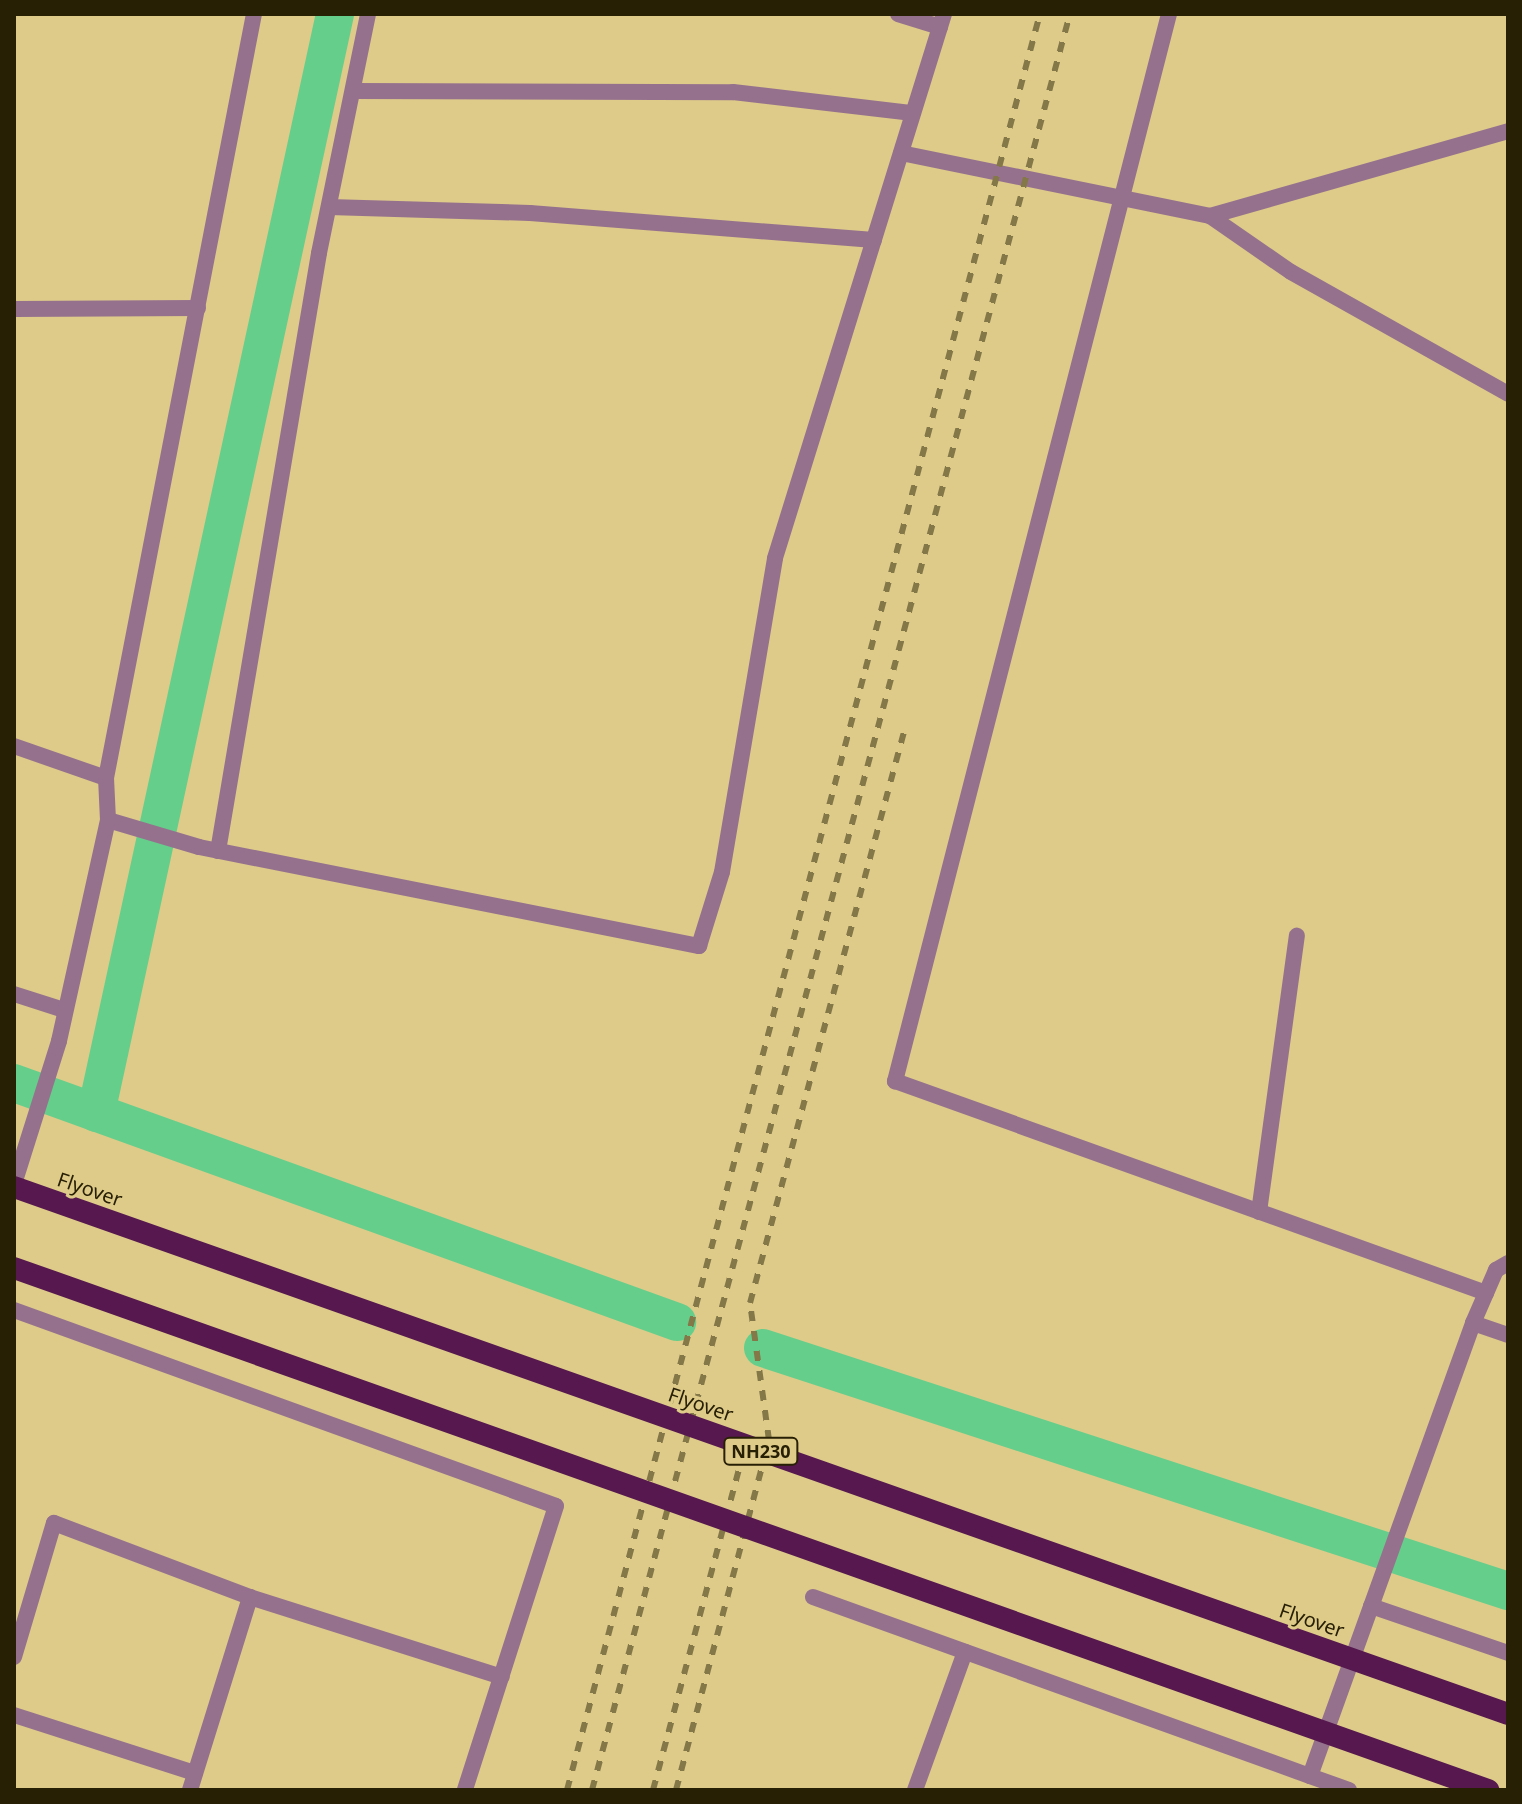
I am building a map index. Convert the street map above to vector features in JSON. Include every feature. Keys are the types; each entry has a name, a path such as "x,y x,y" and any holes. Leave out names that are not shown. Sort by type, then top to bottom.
{"highway":[{"name":"Flyover","path":"14,1186 1508,1714"},
{"path":"14,1268 1488,1790"}],"street":[{"path":"14,1186 59,1041 108,820 106,778 254,14"},
{"path":"218,851 329,207 368,14"},
{"path":"108,820 199,847 699,946 722,872 775,558 942,21 898,14"},
{"path":"1169,14 895,1081 1486,1293"},
{"path":"353,91 733,92 913,113"},
{"path":"901,153 1120,203 1210,216 1508,131"},
{"path":"329,207 530,213 874,240"},
{"path":"1210,216 1291,272 1508,394"},
{"path":"14,309 198,308"},
{"path":"14,746 106,778"},
{"path":"1259,1212 1297,936"},
{"path":"14,994 64,1010"},
{"path":"1310,1776 1473,1323 1496,1270 1508,1263"},
{"path":"14,1310 556,1506 465,1790"},
{"path":"1473,1323 1508,1335"},
{"path":"14,1657 54,1523 250,1597 502,1677"},
{"path":"190,1790 250,1597"},
{"path":"813,1597 1349,1790"},
{"path":"1371,1606 1508,1653"},
{"path":"915,1790 965,1652"},
{"path":"14,1715 195,1773"}],"waterway":[{"path":"96,1113 335,14"},
{"path":"14,1083 677,1322"},
{"path":"763,1348 1508,1591"}],"railway":[{"path":"567,1790 1040,14"},
{"path":"592,1790 1070,14"},
{"path":"676,1790 769,1440 750,1303 904,732"},
{"path":"653,1790 743,1454"}]}
